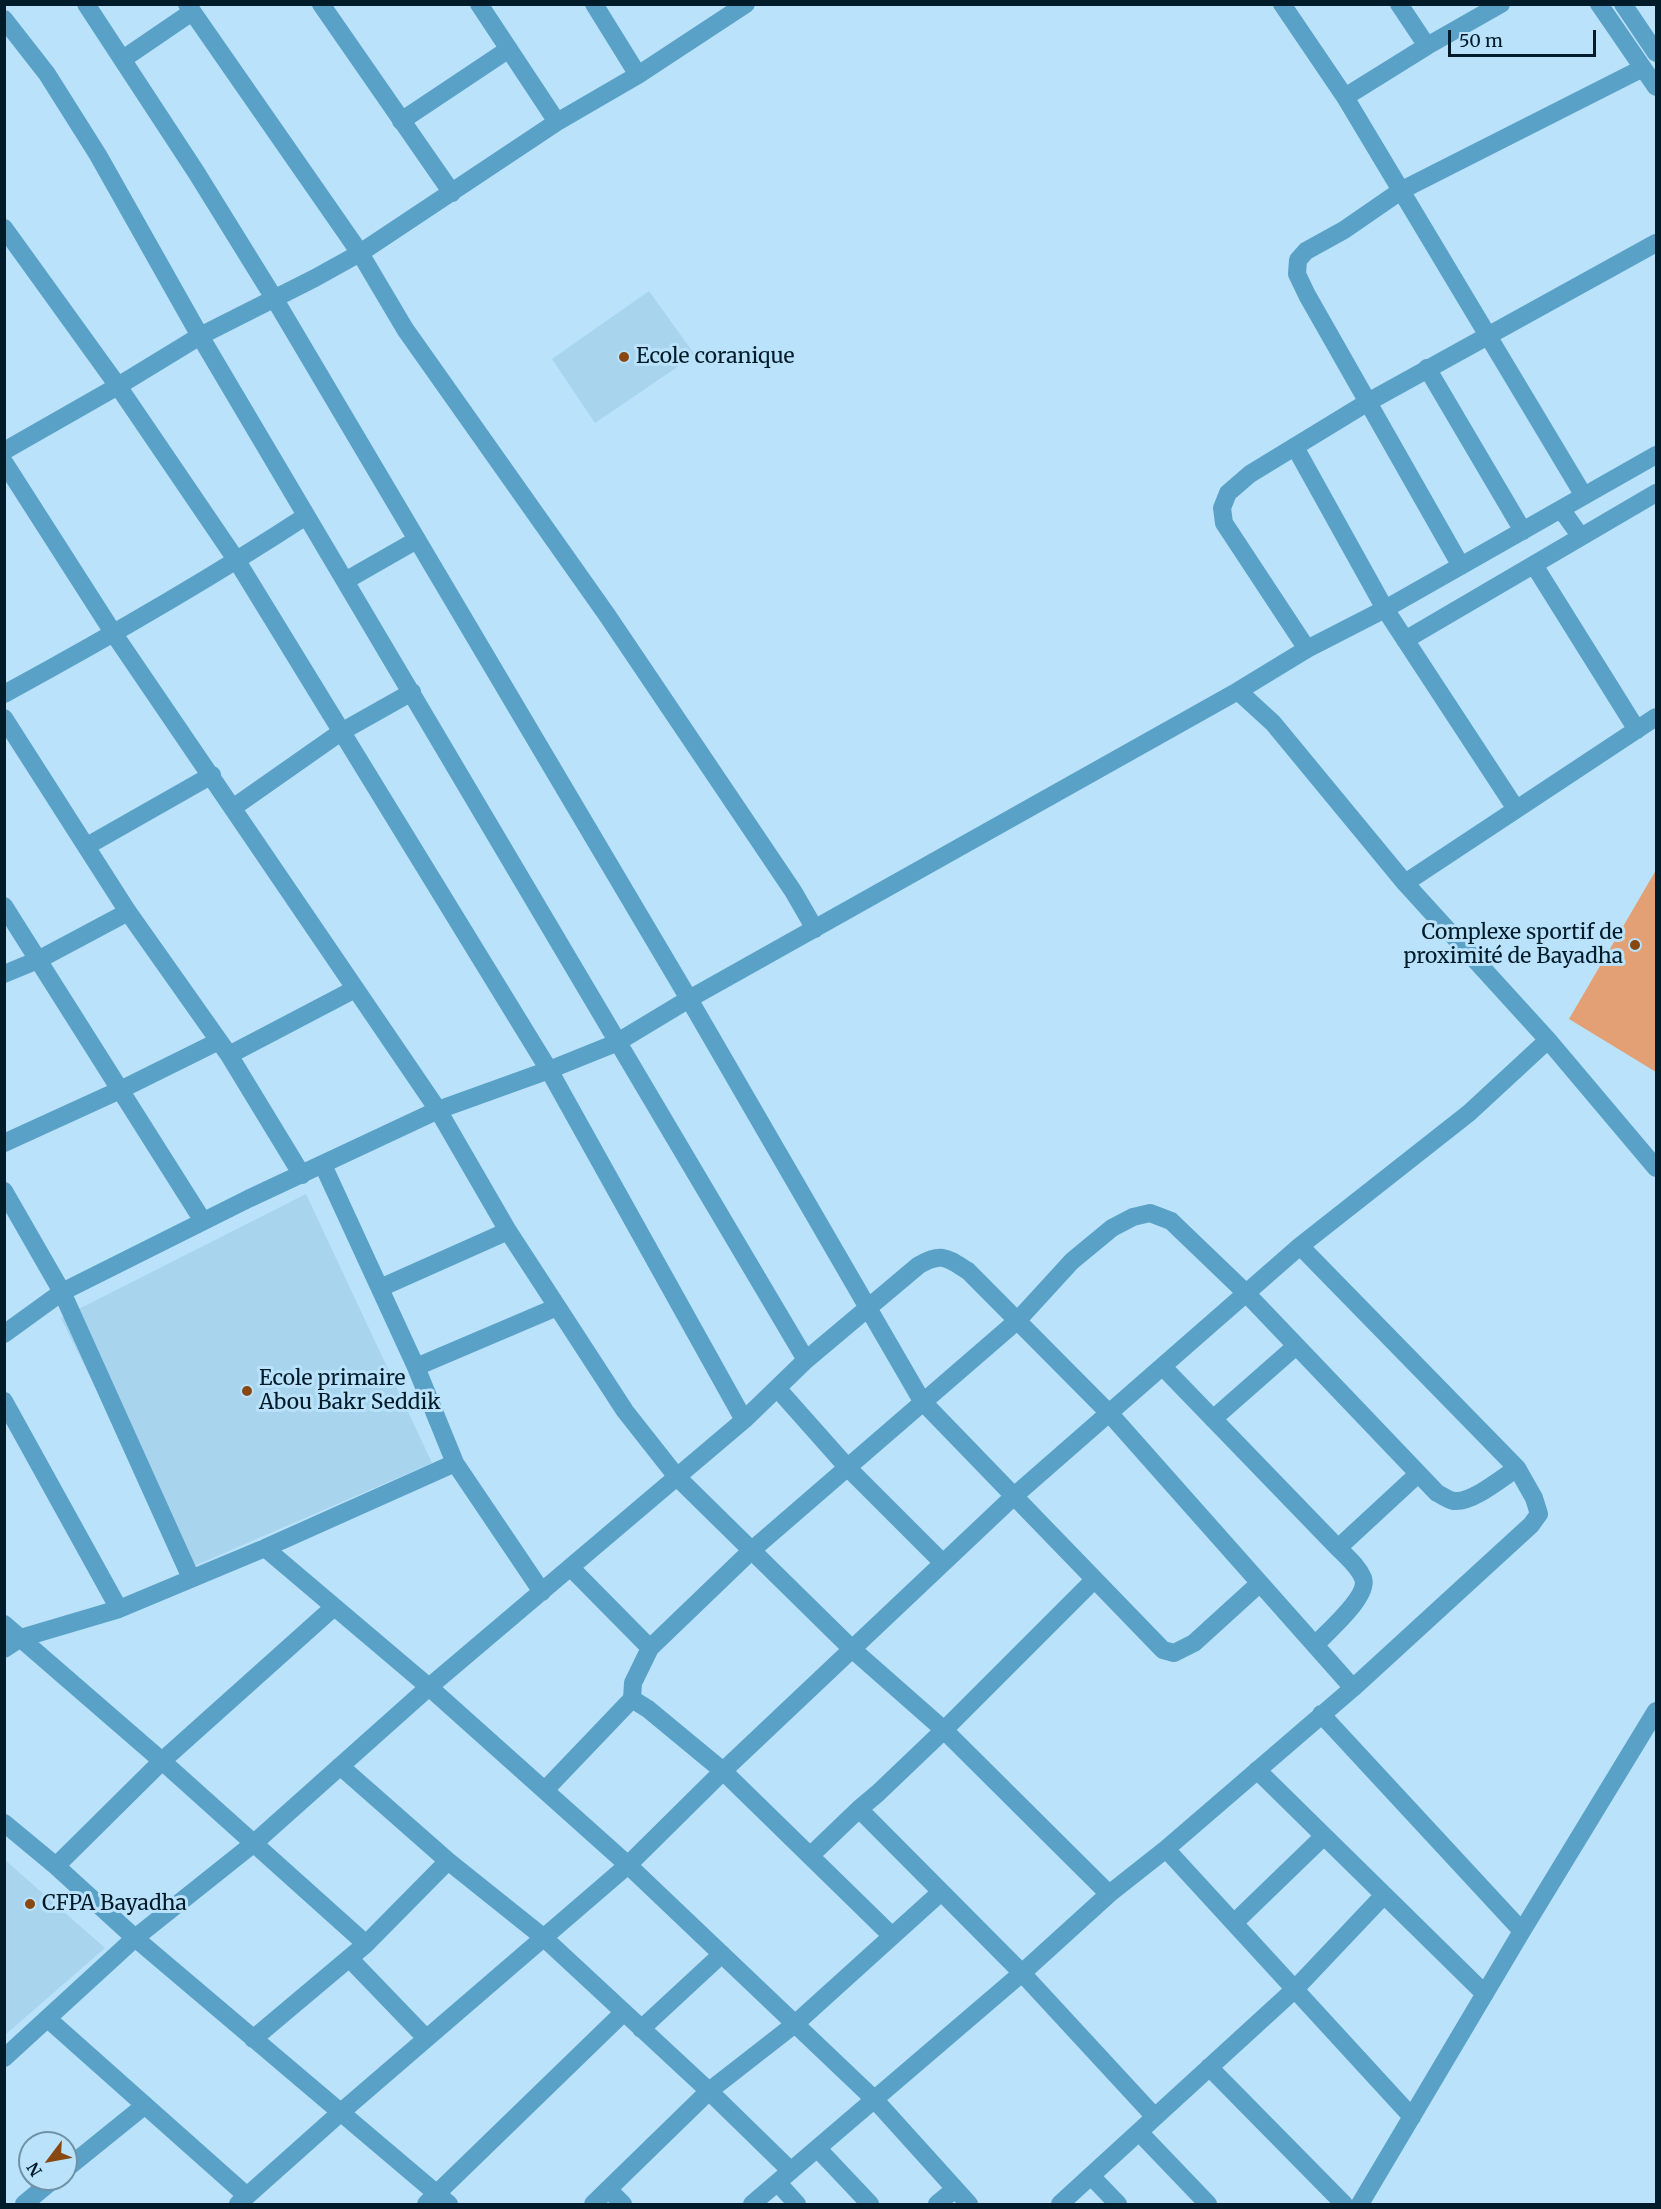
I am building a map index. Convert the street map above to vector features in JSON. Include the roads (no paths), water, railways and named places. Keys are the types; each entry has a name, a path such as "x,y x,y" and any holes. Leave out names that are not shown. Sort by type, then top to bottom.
{"street":[{"path":"86,4 196,172 274,298 415,540 689,999 922,1401 1163,1650 1174,1653 1194,1643 1260,1583"},
{"path":"321,4 452,194"},
{"path":"478,4 557,122"},
{"path":"594,4 638,75"},
{"path":"4,451 200,336 360,253 452,194 557,122 638,75 746,4"},
{"path":"1282,4 1345,97 1584,496"},
{"path":"1399,4 1427,46"},
{"path":"1345,97 1427,46 1501,4"},
{"path":"1599,4 1656,87"},
{"path":"1623,4 1656,52"},
{"path":"123,59 189,8 360,253 405,329 607,615 793,891 815,929"},
{"path":"4,19 47,74 98,155 200,336 806,1360"},
{"path":"401,121 509,49"},
{"path":"1461,566 1307,295 1297,274 1298,260 1306,251 1344,230 1402,190 1643,68"},
{"path":"4,228 118,386 237,561 549,1070 744,1420"},
{"path":"1308,649 1224,523 1222,508 1228,493 1250,474 1368,402 1656,243"},
{"path":"1427,369 1523,531"},
{"path":"1295,447 1385,609 1516,809"},
{"path":"4,1334 62,1292 203,1221 438,1110 549,1070 616,1042 1238,691 1308,649 1385,609 1656,455"},
{"path":"4,462 114,634 234,807 438,1110 508,1231 625,1411 677,1477 852,1649 944,1730 1109,1894"},
{"path":"1405,640 1656,493"},
{"path":"1561,509 1581,537"},
{"path":"4,694 114,634 237,561 306,516"},
{"path":"345,581 415,540"},
{"path":"1534,565 1637,730"},
{"path":"1238,691 1273,723 1405,883 1548,1040 1656,1168"},
{"path":"234,807 341,732 412,692"},
{"path":"1405,883 1656,717"},
{"path":"4,718 128,912 224,1048 303,1175"},
{"path":"87,846 212,775"},
{"path":"4,906 203,1221"},
{"path":"4,974 38,960 128,912"},
{"path":"4,1143 120,1090 224,1048 355,989"},
{"path":"48,2019 144,2106 242,2200 628,1864 1013,1497 1300,1246 1469,1113 1548,1040"},
{"path":"323,1165 416,1367 455,1463 542,1593"},
{"path":"7,1200 62,1292 191,1578"},
{"path":"545,1790 632,1699 633,1683 650,1648 752,1550 1018,1320 1072,1261 1112,1228 1133,1217 1150,1213 1171,1221 1246,1293 1437,1493 1453,1501 1464,1500 1478,1494 1517,1468"},
{"path":"380,1288 508,1231"},
{"path":"752,2205 1022,1973 1109,1894 1166,1849 1353,1688 1531,1525 1539,1514 1534,1498 1517,1468 1300,1246"},
{"path":"4,2058 135,1938 254,1844 429,1688 744,1420 806,1360 919,1265 934,1257 946,1258 968,1271 1110,1414 1353,1688"},
{"path":"416,1367 557,1307"},
{"path":"1214,1419 1296,1346"},
{"path":"1163,1367 1356,1567 1364,1580 1362,1592 1356,1601 1315,1645"},
{"path":"777,1388 848,1468 943,1563"},
{"path":"4,1401 119,1609"},
{"path":"4,1649 21,1638 119,1609 265,1548 455,1463"},
{"path":"1338,1548 1418,1474"},
{"path":"265,1548 429,1688 628,1864 875,2100 969,2205"},
{"path":"571,1568 650,1648"},
{"path":"810,1856 944,1730 1094,1580"},
{"path":"56,1866 162,1761 334,1607"},
{"path":"4,1624 162,1761 366,1944"},
{"path":"632,1699 648,1709 723,1771 892,1936"},
{"path":"1360,2205 1522,1931 1656,1711"},
{"path":"1321,1714 1522,1931"},
{"path":"339,1766 448,1861 543,1937 709,2091 784,2177 796,2205"},
{"path":"1257,1770 1485,1994"},
{"path":"859,1809 1022,1973 1155,2117"},
{"path":"4,1823 340,2113 438,2201 624,2012"},
{"path":"1234,1923 1324,1836"},
{"path":"1166,1849 1412,2117"},
{"path":"253,2039 366,1944 448,1861"},
{"path":"593,2205 709,2091 795,2024 941,1892"},
{"path":"1060,2205 1295,1989 1384,1895"},
{"path":"641,2028 722,1954"},
{"path":"349,1958 426,2038"},
{"path":"1209,2067 1344,2205"},
{"path":"78,2159 144,2106"},
{"path":"1139,2132 1208,2205"},
{"path":"818,2149 870,2205"},
{"path":"1091,2176 1118,2205"},
{"path":"608,2189 623,2205"},
{"path":"937,2205 955,2189"},
{"path":"24,2205 40,2191"}],"place":[{"name":"Ecole coranique","path":"624,357"},
{"name":"Complexe sportif de proximité de Bayadha","path":"1635,945"},
{"name":"Ecole primaire Abou Bakr Seddik","path":"247,1391"},
{"name":"CFPA Bayadha","path":"30,1904"}]}
